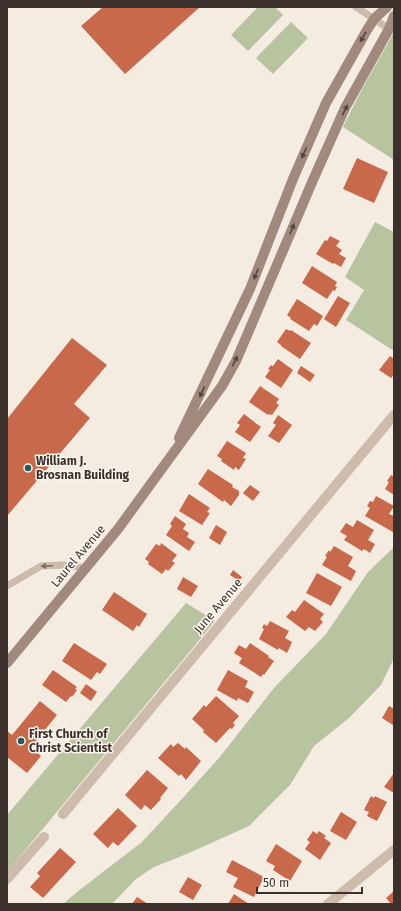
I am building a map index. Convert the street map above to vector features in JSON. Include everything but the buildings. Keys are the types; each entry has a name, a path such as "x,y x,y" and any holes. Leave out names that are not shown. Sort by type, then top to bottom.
{"main road":[{"path":"167,463 250,289 293,179 326,103 367,30 374,19 387,7"},
{"path":"167,463 222,386 236,361 345,108 389,29 394,16"},
{"name":"Laurel Avenue","path":"7,663 118,529 167,463"}],"street":[{"name":"June Avenue","path":"63,814 394,415"},
{"path":"7,879 44,837"},
{"path":"328,904 394,850"}],"lane":[{"path":"356,7 389,29"},
{"path":"7,586 41,566 62,565 86,568"}],"green space":[{"path":"258,7 275,7 283,15 248,51 231,35"},
{"path":"291,22 308,38 273,74 256,58"},
{"path":"394,32 394,160 343,127"},
{"path":"375,222 394,232 394,351 346,320 364,290 345,277"},
{"path":"394,547 394,658 381,685 349,718 314,746 290,785 249,826 154,867 136,879 112,904 63,904 142,842 219,758 274,688 326,634 368,572"},
{"path":"186,603 215,621 7,872 7,815"}],"place":[{"name":"William J. Brosnan Building","path":"28,468"},
{"name":"First Church of Christ Scientist","path":"21,741"}]}
